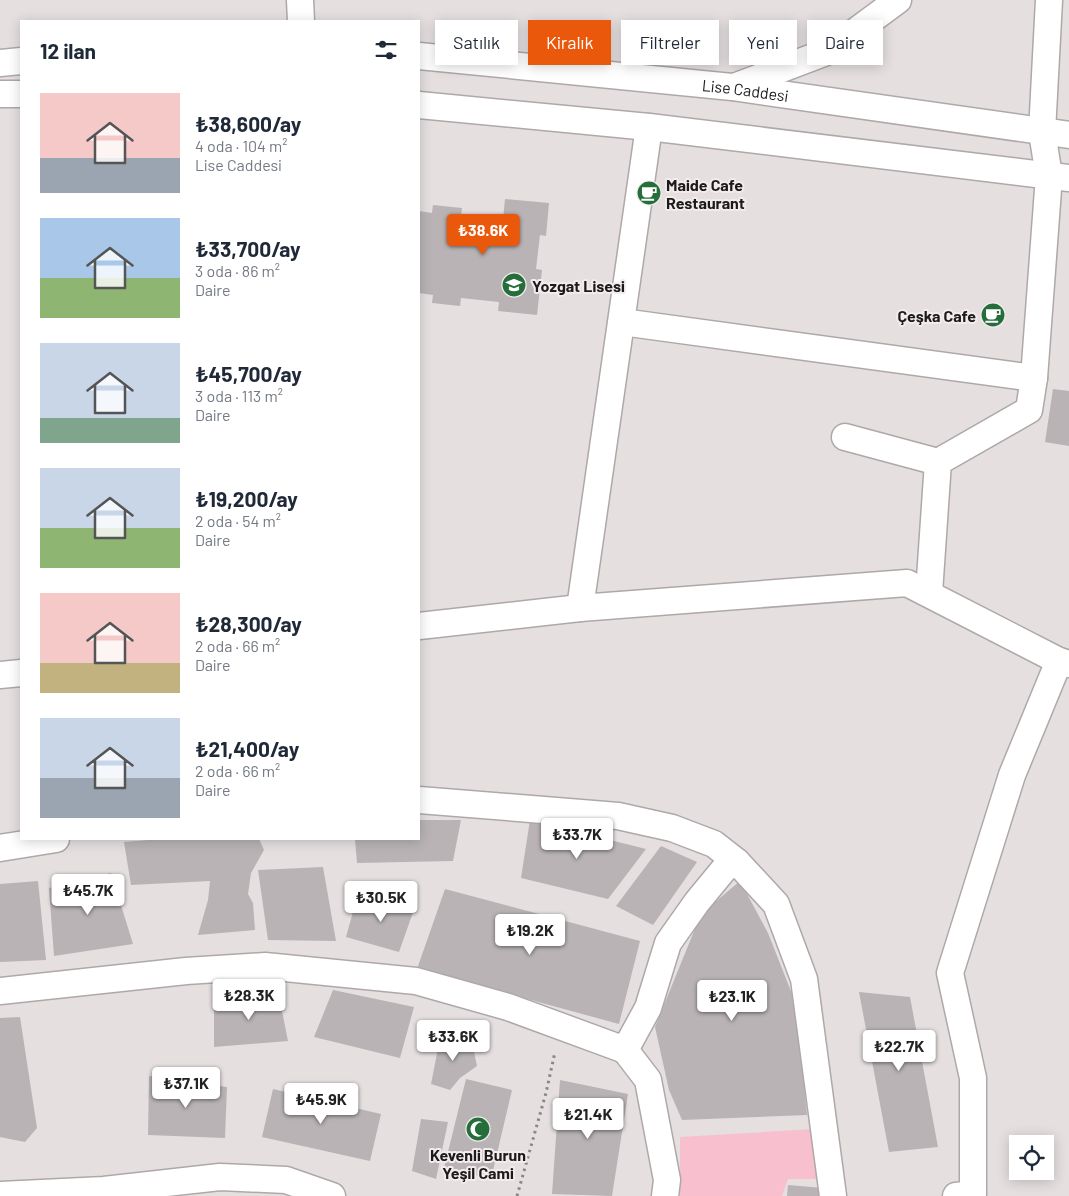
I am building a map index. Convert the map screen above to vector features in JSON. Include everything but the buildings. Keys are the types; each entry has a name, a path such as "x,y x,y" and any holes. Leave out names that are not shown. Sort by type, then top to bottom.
{"street":[{"path":"300,0 301,20"},
{"path":"732,88 829,51 898,0"},
{"path":"845,437 938,462 1029,410 1059,177 1042,132 1049,0"},
{"name":"Lise Caddesi","path":"420,56 732,88 1069,135"},
{"path":"0,63 20,61"},
{"path":"0,94 20,94"},
{"path":"420,105 649,127 1059,177"},
{"path":"580,608 649,127"},
{"path":"622,322 1034,378"},
{"path":"929,593 938,462"},
{"path":"420,626 580,608 907,584 929,593 1064,663 1012,775 950,973 972,1078 973,1194 956,1196"},
{"path":"0,675 20,673"},
{"path":"420,800 618,816 672,828 714,844 737,862 776,904 804,979 833,1196"},
{"path":"0,848 50,840"},
{"path":"625,1050 648,1008 668,944 696,902 725,868 737,862"},
{"path":"0,991 186,971 266,966 416,981 508,1007 625,1050 648,1080 667,1180 665,1196"},
{"path":"0,1195 104,1190 220,1177 286,1180 332,1196"}],"path":[{"path":"517,1196 546,1093 560,1027"}],"shaded area":[{"path":"814,1129 825,1179 788,1179 782,1196 680,1196 680,1137"}],"place":[{"name":"Maide Cafe Restaurant","path":"649,193"},
{"name":"Yozgat Lisesi","path":"514,285"},
{"name":"Çeşka Cafe","path":"993,315"},
{"name":"Kevenli Burun Yeşil Cami","path":"478,1129"}]}
